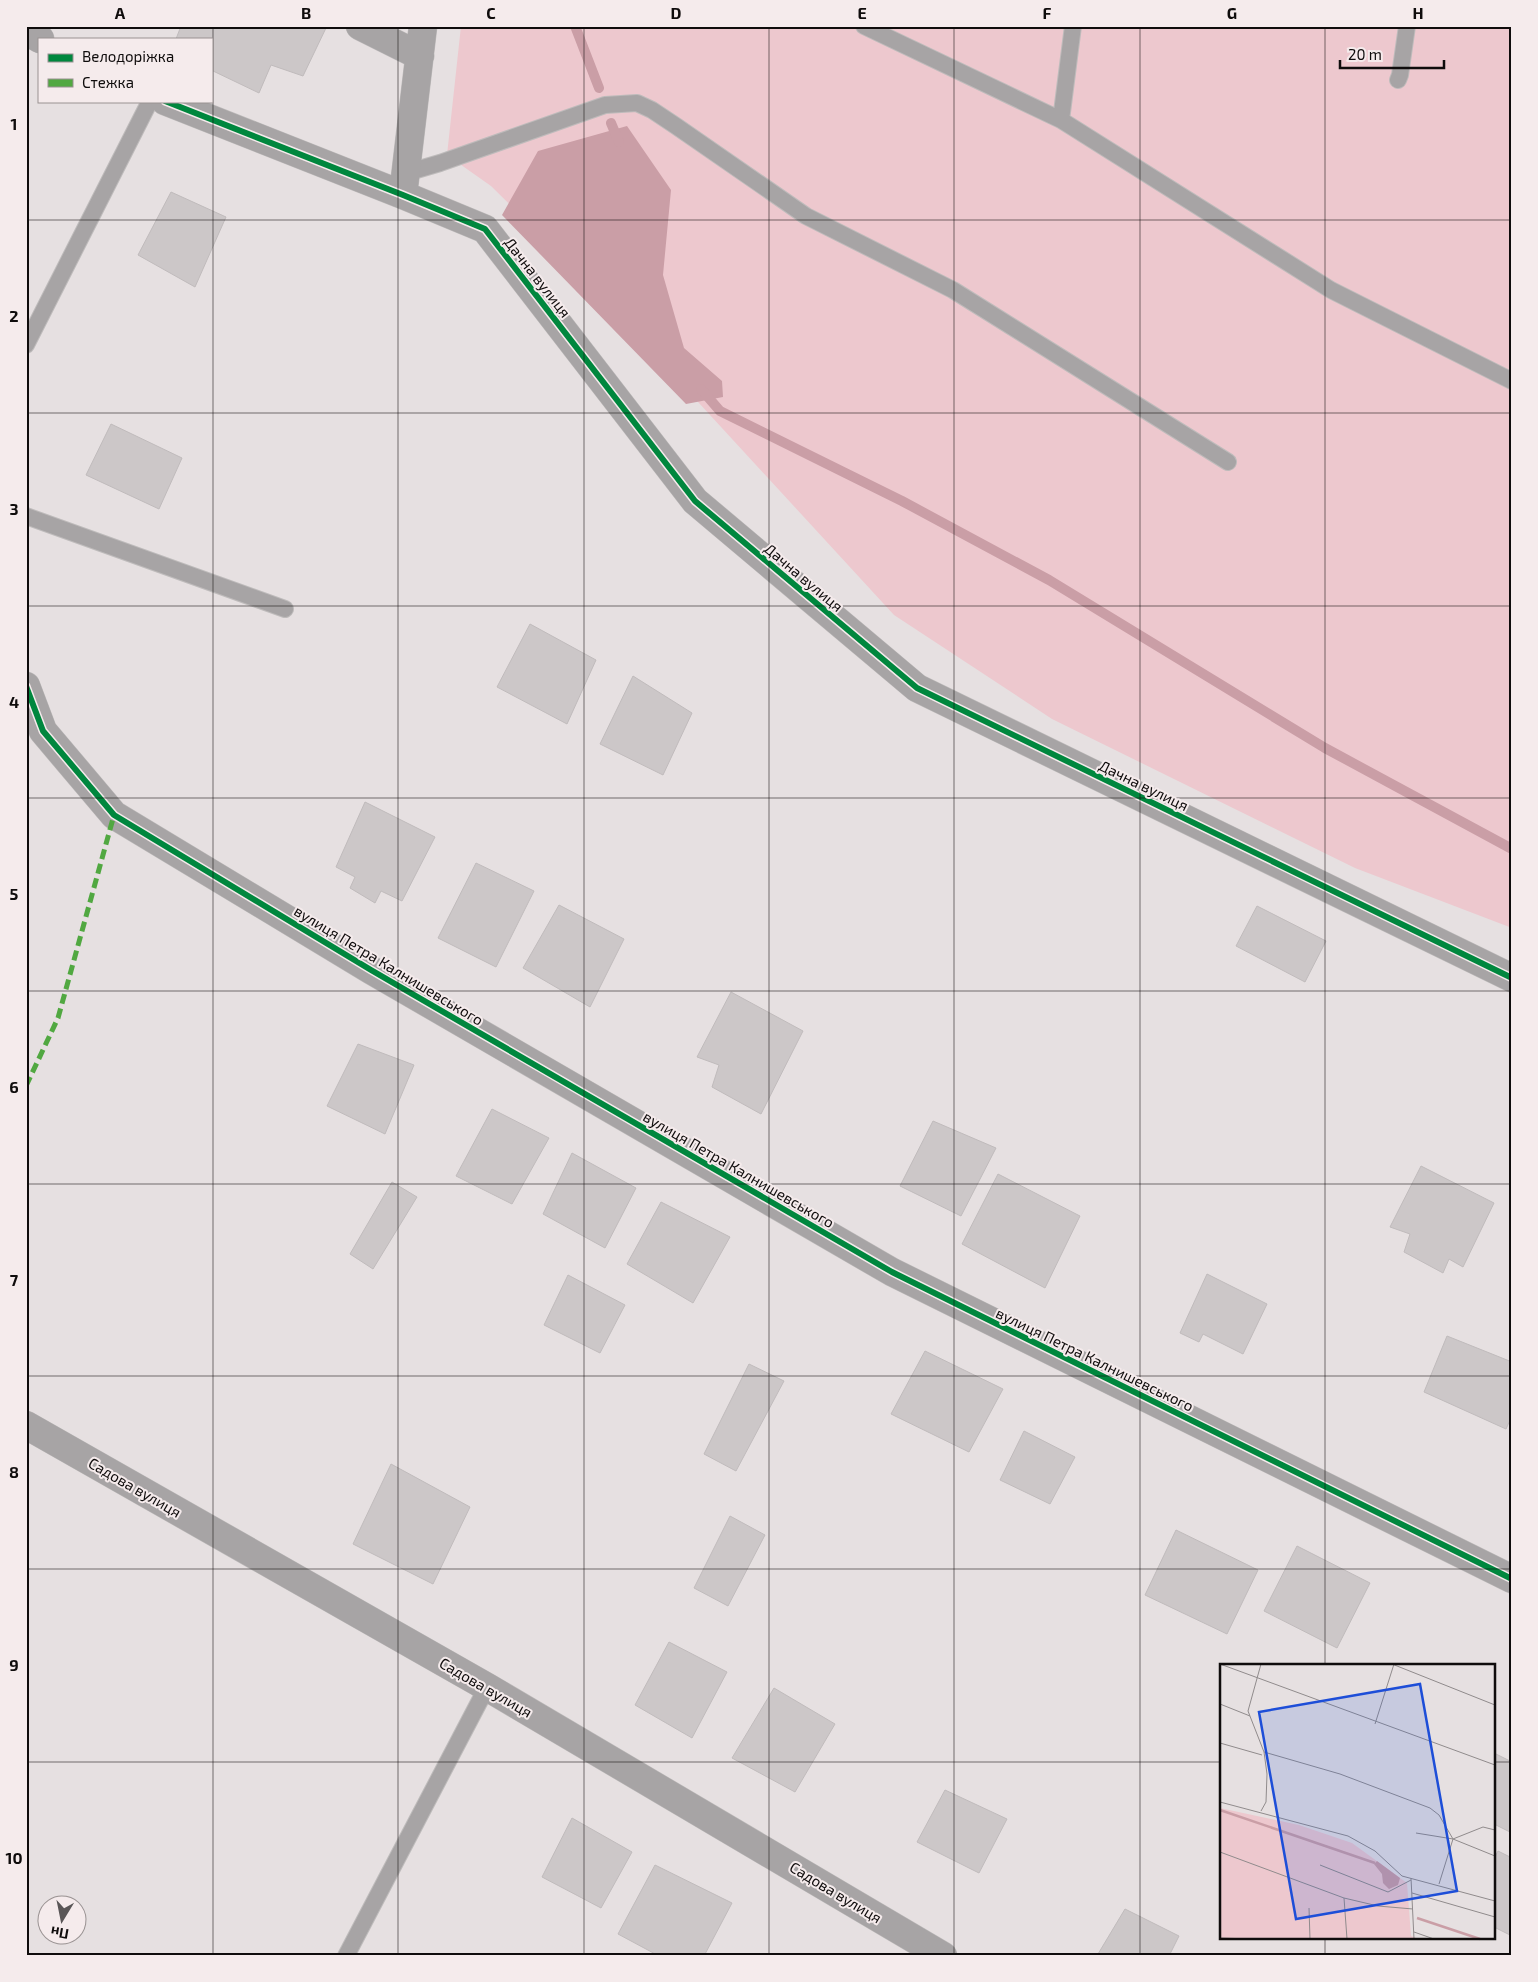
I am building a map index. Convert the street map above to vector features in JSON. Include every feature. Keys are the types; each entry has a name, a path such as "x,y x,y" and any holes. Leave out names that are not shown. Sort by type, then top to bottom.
{"street":[{"path":"360,26 420,56"},
{"path":"405,184 423,26"},
{"path":"26,32 38,38"},
{"name":"Дачна вулиця","path":"168,102 405,184 485,229 694,501 917,688 1512,978"},
{"name":"вулиця Петра Калнишевського","path":"26,686 43,731 114,815 371,970 892,1272 1512,1579"},
{"name":"Садова вулиця","path":"26,1425 487,1687 943,1956"}],"lane":[{"path":"864,26 1061,120 1331,290 1512,381"},
{"path":"1061,120 1073,26"},
{"path":"1398,80 1407,26"},
{"path":"26,345 149,102"},
{"path":"405,184 440,163 605,105 637,104 652,110 806,216 953,290 1228,462"},
{"path":"26,516 286,609"},
{"path":"346,1956 487,1687"}],"shaded area":[{"path":"461,26 1512,26 1512,928 1355,868 1052,719 894,615 585,279 491,186 447,155"},
{"path":"627,126 671,190 663,275 684,348 722,381 723,397 686,404 502,215 538,151"}],"building":[{"path":"181,26 322,26 326,28 303,76 271,65 259,93 212,70 212,38 176,38"},
{"path":"171,192 226,217 195,287 138,255"},
{"path":"111,424 182,458 159,509 86,475"},
{"path":"530,624 596,660 567,724 497,687"},
{"path":"633,676 692,713 663,775 600,744"},
{"path":"365,802 435,837 402,901 381,891 375,903 350,888 355,877 336,867"},
{"path":"476,863 534,891 496,967 438,938"},
{"path":"559,905 624,939 590,1007 523,968"},
{"path":"1257,906 1326,941 1305,982 1236,946"},
{"path":"731,992 803,1031 761,1114 712,1087 719,1065 697,1057"},
{"path":"358,1044 414,1065 385,1134 327,1106"},
{"path":"492,1109 549,1138 512,1204 456,1176"},
{"path":"933,1121 996,1148 961,1216 900,1186"},
{"path":"572,1153 636,1188 605,1248 543,1214"},
{"path":"1421,1166 1494,1203 1463,1267 1449,1259 1443,1273 1404,1252 1410,1234 1390,1227"},
{"path":"998,1174 1080,1216 1045,1288 962,1244"},
{"path":"392,1182 417,1197 373,1269 350,1254"},
{"path":"661,1202 730,1237 693,1303 627,1264"},
{"path":"1207,1274 1267,1304 1243,1354 1203,1334 1199,1342 1180,1333"},
{"path":"568,1275 625,1305 600,1353 544,1325"},
{"path":"1447,1336 1512,1362 1512,1416 1506,1429 1424,1392"},
{"path":"925,1351 1003,1389 969,1452 891,1414"},
{"path":"749,1364 784,1381 736,1471 704,1454"},
{"path":"1024,1431 1075,1457 1050,1504 1000,1480"},
{"path":"391,1464 470,1507 433,1584 353,1544"},
{"path":"730,1516 765,1535 728,1606 694,1588"},
{"path":"1176,1530 1258,1570 1227,1634 1145,1595"},
{"path":"1297,1546 1370,1583 1337,1648 1264,1611"},
{"path":"669,1642 727,1672 692,1738 635,1705"},
{"path":"774,1688 835,1724 795,1792 732,1758"},
{"path":"1496,1754 1512,1762 1512,1833 1496,1825"},
{"path":"945,1790 1007,1819 979,1873 917,1842"},
{"path":"572,1818 632,1852 601,1908 542,1877"},
{"path":"1498,1851 1512,1858 1512,1936 1496,1928 1496,1855"},
{"path":"655,1865 732,1903 704,1956 659,1956 618,1934"},
{"path":"1125,1909 1179,1936 1169,1956 1098,1954"}],"waterway":[{"path":"575,26 599,88"},
{"path":"611,123 619,142"},
{"path":"701,389 720,411 902,501 1049,580 1325,748 1512,849"}],"marked path":[{"path":"26,1086 58,1018 114,815"}],"cycle path":[{"path":"168,102 485,229 695,501 917,688 1512,978"},
{"path":"26,686 43,731 114,815 371,970 892,1272 1512,1579"}]}
